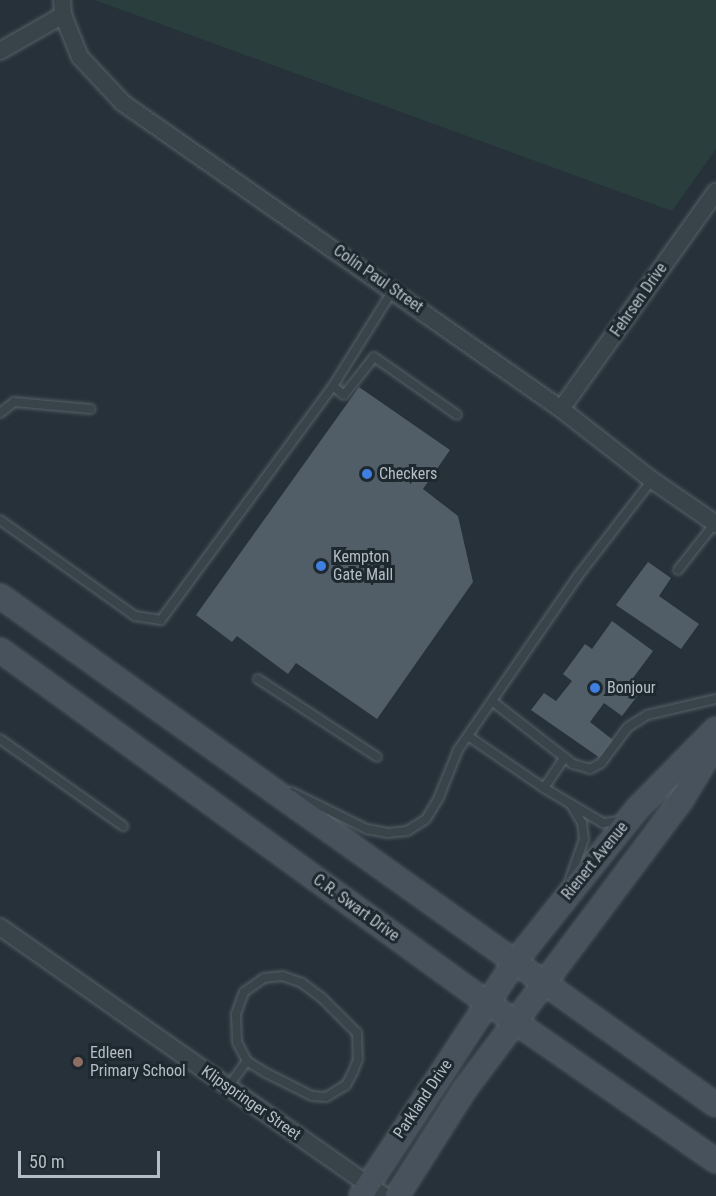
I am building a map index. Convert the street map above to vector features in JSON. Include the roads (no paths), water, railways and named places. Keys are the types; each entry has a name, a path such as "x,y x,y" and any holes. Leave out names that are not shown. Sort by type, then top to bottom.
{"main road":[{"path":"0,596 716,1105"},
{"name":"C.R. Swart Drive","path":"0,650 488,1003 716,1161"},
{"name":"Rienert Avenue","path":"488,1003 514,963 637,809 716,729"},
{"name":"Rienert Avenue","path":"516,1021 680,802 716,742"},
{"name":"Parkland Drive","path":"370,1192 488,1003"},
{"name":"Parkland Drive","path":"397,1196 465,1089 516,1021"}],"street":[{"path":"0,51 63,7"},
{"name":"Colin Paul Street","path":"63,7 80,57 123,103 561,409 651,480 715,524"},
{"name":"Fehrsen Drive","path":"561,409 716,192"},
{"name":"Klipspringer Street","path":"0,927 228,1087 370,1192"}],"lane":[{"path":"0,520 135,616 161,620 333,386 393,290"},
{"path":"333,386 344,395 374,357 456,415"},
{"path":"0,413 14,402 91,409"},
{"path":"228,760 367,829 388,833 406,831 426,819 439,797 458,750 578,576 651,480"},
{"path":"678,570 715,524"},
{"path":"258,679 377,758"},
{"path":"492,701 565,757 590,769 600,763 628,727 647,715 716,699"},
{"path":"468,736 544,788 609,825 637,809"},
{"path":"0,740 123,826"},
{"path":"544,788 565,757"},
{"path":"567,897 584,840 582,823 571,804"},
{"path":"282,976 302,983 357,1033 358,1059 353,1072 346,1085 326,1097 302,1092 247,1061 237,1042 236,1014 244,992 264,978 282,976"},
{"path":"228,1087 247,1061"}],"place":[{"name":"Checkers","path":"367,474"},
{"name":"Kempton Gate Mall","path":"321,566"},
{"name":"Bonjour","path":"595,688"},
{"name":"Edleen Primary School","path":"78,1062"}]}
